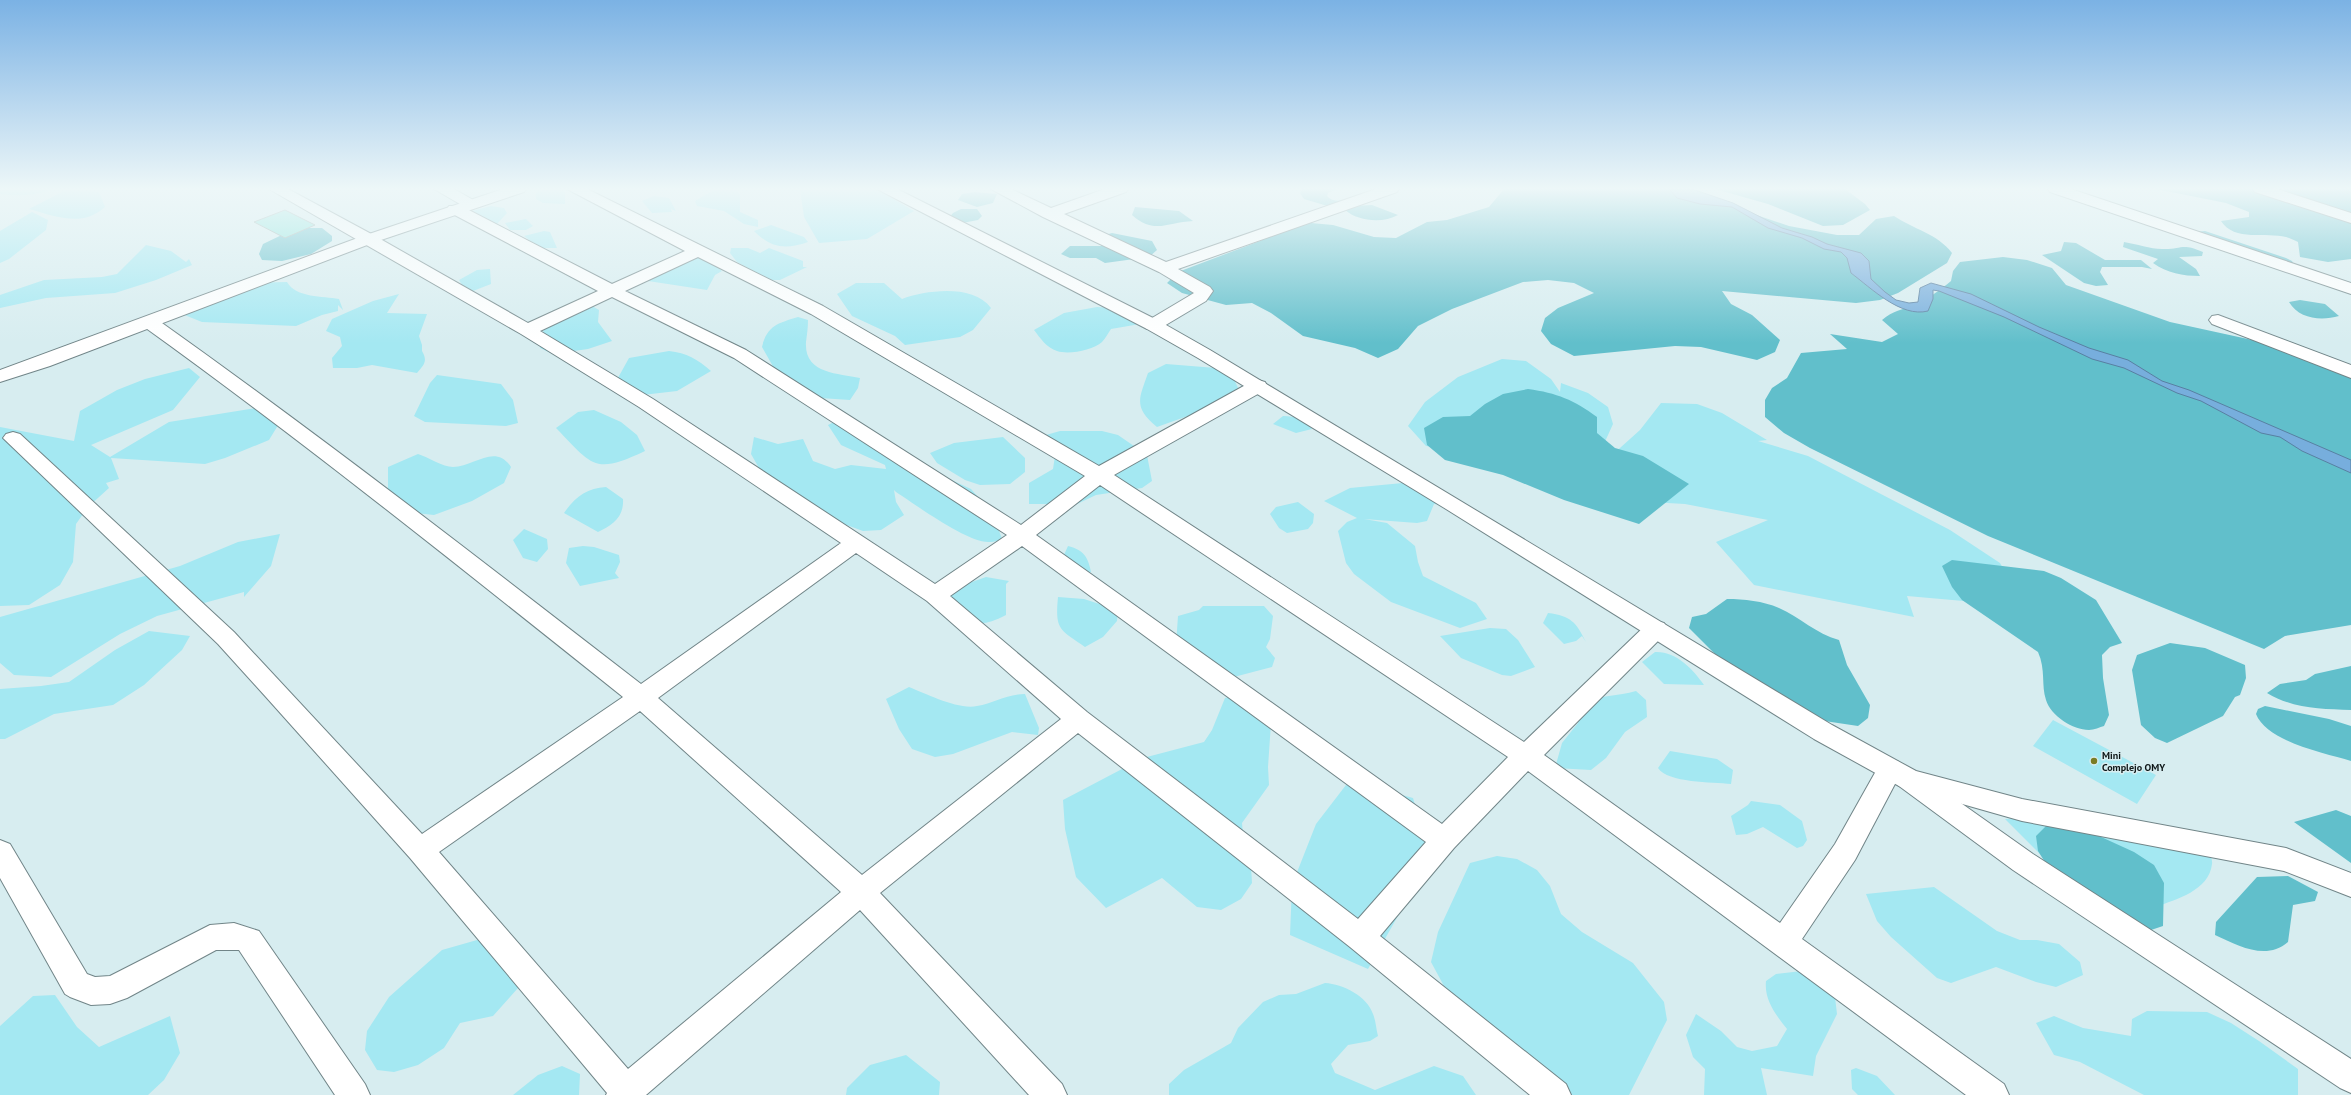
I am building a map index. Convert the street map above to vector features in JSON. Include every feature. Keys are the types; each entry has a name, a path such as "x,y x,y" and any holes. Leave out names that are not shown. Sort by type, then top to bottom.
{"street":[{"path":"0,376 149,322 366,240"},
{"path":"371,240 527,330 646,403 935,595 1078,718 1360,938 1555,1095"},
{"path":"522,240 612,291 740,354 1022,535 1444,840"},
{"path":"676,240 817,310 1099,475 1526,756 1993,1095"},
{"path":"985,240 1153,325 1258,386 1823,732 1899,774 2023,862 2351,1077"},
{"path":"1105,240 1165,268 1200,287 1203,294 1153,325"},
{"path":"1165,268 1245,240"},
{"path":"2206,240 2351,289"},
{"path":"527,330 698,251"},
{"path":"2218,320 2351,372"},
{"path":"149,322 216,370 416,521 641,697 861,892 1051,1095"},
{"path":"935,595 1022,535 1099,475 1258,386"},
{"path":"13,438 226,638 275,690 420,850 626,1094 861,892 1078,718"},
{"path":"420,850 641,697 855,543"},
{"path":"1360,938 1444,840 1526,756 1656,629"},
{"path":"1899,774 1981,800 2022,810 2247,850 2286,860 2351,885"},
{"path":"1783,943 1899,774"},
{"path":"0,852 76,984 88,991 103,992 116,988 210,938 222,935 237,935 249,940 354,1095"}],"shaded area":[{"path":"0,240 33,240 9,259 0,263"},
{"path":"271,240 332,240 311,254 282,261 262,260 259,254 263,244"},
{"path":"529,240 554,240 557,248 539,248"},
{"path":"765,240 806,240 808,242 800,245 785,247"},
{"path":"817,240 854,240 819,243"},
{"path":"1103,240 1148,240 1152,241 1157,250 1149,257 1105,263 1096,258 1070,258 1061,254 1070,246 1101,246"},
{"path":"1806,240 1819,240 1827,244 1861,253 1869,261 1871,279 1896,300 1909,303 1918,302 1920,288 1931,283 1971,294 2039,327 2089,348 2128,360 2162,381 2189,390 2351,460 2351,473 2302,451 2280,437 2261,433 2201,401 2177,393 2124,368 2092,359 2004,317 1939,291 1933,290 1933,299 1928,311 1918,312 1897,306 1851,273 1847,258 1841,252 1824,249"},
{"path":"1939,240 1952,253 1947,263 1898,293 1880,300 1856,303 1722,291 1731,304 1752,315 1780,340 1775,352 1757,360 1701,347 1675,346 1574,356 1551,344 1541,331 1545,318 1558,308 1594,293 1574,283 1548,280 1523,282 1452,309 1418,326 1398,349 1378,358 1355,348 1303,336 1271,313 1252,303 1226,305 1182,293 1167,283 1178,272 1260,241"},
{"path":"2202,240 2232,240 2286,258 2292,261 2297,270 2215,248"},
{"path":"2294,240 2351,240 2351,259 2328,262 2300,257 2298,242"},
{"path":"2064,242 2076,243 2105,260 2141,260 2152,269 2142,267 2102,267 2100,272 2108,285 2096,286 2084,283 2042,255 2061,251"},
{"path":"2124,242 2157,249 2190,247 2203,252 2202,256 2179,257 2196,269 2200,276 2181,275 2170,272 2153,263 2158,259 2123,247"},
{"path":"146,245 171,251 186,262 189,259 192,265 156,280 115,293 46,298 0,308 0,295 44,280 102,277 117,274"},
{"path":"731,248 748,248 760,253 769,248 803,261 803,267 807,267 780,280 769,280 737,262 730,253"},
{"path":"689,257 704,257 722,271 715,275 707,290 648,281 655,266"},
{"path":"2003,257 2027,260 2052,268 2066,285 2170,322 2257,341 2287,352 2351,365 2351,625 2285,636 2264,649 1988,536 1810,448 1784,433 1765,417 1765,400 1772,388 1787,378 1801,353 1847,349 1830,334 1882,342 1898,334 1882,320 1894,312 1923,300 1942,288 1951,281 1953,271 1960,262"},
{"path":"490,269 491,284 473,291 465,290 459,280 477,270"},
{"path":"287,282 291,287 303,294 339,299 343,310 338,305 338,311 322,315 296,326 202,322 177,312 236,283"},
{"path":"856,283 884,283 902,299 924,293 949,291 962,292 983,300 991,308 973,330 960,337 905,345 895,336 852,316 837,294"},
{"path":"399,294 387,313 427,314 419,336 425,360 417,373 372,365 357,368 333,368 332,358 342,346 340,337 326,331 332,319 373,301"},
{"path":"2300,300 2325,304 2339,316 2332,318 2318,318 2304,315 2293,308 2289,302"},
{"path":"592,306 599,310 598,322 612,341 588,349 553,354 540,348 545,323"},
{"path":"1097,307 1114,308 1140,321 1141,327 1140,324 1111,329 1102,342 1098,345 1074,352 1053,350 1034,330 1064,313"},
{"path":"798,317 808,320 806,342 807,353 810,360 816,366 833,373 860,378 858,388 850,400 820,398 779,377 762,347 764,340 767,334 775,326"},
{"path":"669,351 692,357 711,371 677,391 625,397 614,385 629,358"},
{"path":"1502,359 1526,361 1551,379 1560,392 1561,383 1588,393 1608,407 1613,424 1603,446 1482,453 1426,446 1408,426 1425,402 1458,377"},
{"path":"1166,364 1216,368 1232,375 1239,390 1210,408 1157,427 1144,414 1140,402 1142,390 1148,373"},
{"path":"189,368 200,377 173,410 91,445 110,457 169,422 256,408 280,422 269,440 225,458 205,464 111,458 119,479 106,483 109,488 88,507 76,524 73,562 60,585 29,605 0,606 0,427 74,441 80,411 117,390 145,379"},
{"path":"437,375 501,384 513,400 518,423 506,426 425,422 414,416 430,383"},
{"path":"1528,389 1557,395 1581,406 1597,417 1597,433 1615,448 1643,456 1689,484 1639,524 1564,500 1503,475 1445,460 1427,445 1424,428 1443,417 1470,416 1485,404 1503,394"},
{"path":"1661,403 1697,404 1722,413 1767,440 1758,441 1808,456 1950,530 2000,563 2022,602 2009,605 1907,596 1914,617 1754,585 1716,542 1768,520 1685,504 1597,499 1601,465 1640,430"},
{"path":"594,410 621,422 637,435 645,451 615,463 595,463 578,451 556,428 578,412"},
{"path":"1283,416 1299,419 1312,429 1296,433 1273,424"},
{"path":"840,419 947,478 971,489 993,514 1002,539 990,542 969,537 943,523 894,490 896,502 904,515 881,530 863,531 830,519 763,475 751,454 754,437 778,444 803,439 813,461 835,469 851,465 886,469 885,465 841,445 828,425"},
{"path":"1060,431 1102,431 1118,435 1147,455 1152,481 1142,488 1096,495 1077,504 1029,504 1029,483 1053,469 1055,456 1046,435"},
{"path":"1003,437 1025,458 1025,472 1010,484 980,485 965,480 937,463 930,453 954,443"},
{"path":"418,454 449,467 469,464 491,456 505,460 511,467 504,483 472,501 434,515 397,511 388,501 388,467"},
{"path":"1424,481 1442,505 1434,504 1427,521 1417,523 1364,519 1387,523 1415,546 1418,562 1423,576 1476,603 1487,619 1460,628 1391,602 1354,574 1346,563 1338,531 1347,522 1357,518 1324,501 1350,488"},
{"path":"606,487 623,499 622,511 613,523 598,532 564,513 582,494 593,489"},
{"path":"1298,502 1314,514 1313,523 1308,529 1287,533 1279,528 1270,514 1276,507"},
{"path":"524,529 547,539 548,549 537,562 523,558 513,540"},
{"path":"280,534 271,566 244,597 244,592 157,616 120,634 51,677 14,675 0,663 0,617 180,566 238,542"},
{"path":"583,546 594,547 619,555 620,562 615,573 619,578 580,586 566,563 569,548"},
{"path":"1068,546 1084,554 1091,572 1073,576 1063,557"},
{"path":"1952,560 2044,571 2061,578 2096,600 2122,643 2110,647 2102,655 2103,678 2109,715 2104,726 2089,730 2076,728 2058,717 2046,700 2042,665 2038,652 1962,600 1952,587 1942,566"},
{"path":"986,577 1009,581 1006,584 1006,615 987,623 974,622 962,615 947,602 949,590"},
{"path":"1058,597 1084,599 1118,610 1117,621 1103,637 1085,647 1064,632 1058,623"},
{"path":"1727,599 1740,599 1773,606 1787,612 1815,630 1839,640 1847,665 1870,705 1868,718 1858,726 1818,720 1734,673 1689,628 1692,617 1706,614"},
{"path":"1203,606 1264,606 1273,616 1270,639 1266,647 1275,658 1272,667 1230,678 1176,645 1178,616 1199,610"},
{"path":"1548,613 1562,616 1572,621 1579,629 1586,642 1582,636 1576,641 1564,644 1543,623"},
{"path":"1490,628 1506,629 1518,640 1535,667 1511,676 1502,675 1461,658 1440,636"},
{"path":"149,631 190,636 182,650 144,685 113,705 54,714 5,739 0,739 0,689 69,682 115,650"},
{"path":"2170,643 2205,648 2245,665 2246,678 2240,695 2235,697 2223,716 2167,743 2155,738 2141,725 2132,670 2137,655"},
{"path":"1655,652 1670,654 1683,662 1695,673 1704,685 1664,684 1642,662"},
{"path":"2351,666 2351,710 2298,705 2267,693 2280,684 2306,680 2315,674"},
{"path":"909,687 952,704 969,707 983,705 1012,695 1025,694 1039,728 1038,735 1012,732 953,754 935,757 912,749 899,729 886,699"},
{"path":"1636,691 1646,700 1647,717 1625,732 1606,758 1591,770 1555,768 1562,743 1578,723 1582,701"},
{"path":"1249,692 1271,723 1268,767 1269,785 1242,823 1244,847 1251,866 1252,883 1241,899 1221,910 1197,907 1162,878 1106,908 1076,877 1065,829 1063,800 1143,758 1204,742 1212,730 1225,698"},
{"path":"2265,706 2329,719 2351,726 2351,761 2298,745 2272,732 2262,724 2256,714 2258,709"},
{"name":"Mini Complejo OMY","path":"2053,720 2156,775 2137,804 2033,746"},
{"path":"1670,751 1717,759 1733,770 1731,784 1691,781 1671,777 1663,773 1658,768"},
{"path":"1346,785 1376,788 1413,798 1428,849 1399,914 1368,969 1290,935 1292,885 1316,824"},
{"path":"1751,801 1780,805 1802,821 1807,840 1803,846 1797,848 1763,827 1747,834 1736,835 1731,816 1748,805"},
{"path":"2336,810 2351,816 2351,863 2294,822"},
{"path":"2084,813 2121,817 2211,840 2205,841 2212,862 2210,873 2205,881 2190,893 2156,907 2056,870 2005,819"},
{"path":"2065,824 2088,831 2134,852 2154,865 2164,883 2163,926 2148,931 2048,867 2038,851 2036,836 2046,826"},
{"path":"1497,856 1517,859 1537,870 1550,886 1561,914 1582,932 1633,963 1664,1002 1667,1020 1629,1095 1534,1095 1465,1025 1431,962 1438,932 1470,863"},
{"path":"2288,876 2318,892 2315,901 2293,905 2288,942 2280,948 2262,951 2243,947 2215,935 2216,922 2257,877"},
{"path":"1934,887 1997,931 2020,940 2037,940 2059,944 2080,962 2083,975 2056,987 2036,982 1996,967 1951,983 1937,978 1891,937 1877,921 1866,894"},
{"path":"477,940 514,950 518,988 493,1016 460,1023 444,1048 418,1065 394,1072 377,1070 365,1050 367,1031 389,997 442,950"},
{"path":"1802,971 1835,997 1837,1014 1816,1056 1813,1076 1761,1068 1767,1095 1704,1095 1705,1069 1693,1057 1686,1035 1696,1014 1721,1031 1737,1047 1752,1051 1777,1046 1787,1029 1775,1013 1769,1001 1766,981 1776,974"},
{"path":"1325,983 1339,986 1354,992 1366,1002 1374,1017 1378,1036 1370,1041 1348,1045 1331,1064 1335,1073 1375,1090 1434,1066 1463,1076 1476,1095 1169,1095 1169,1084 1184,1070 1231,1043 1238,1028 1263,1002 1279,995 1296,994"},
{"path":"55,995 77,1027 99,1047 170,1016 180,1053 164,1080 148,1095 0,1095 0,1026 33,996"},
{"path":"2147,1011 2207,1012 2231,1023 2298,1069 2298,1095 2144,1095 2080,1062 2054,1055 2036,1023 2054,1016 2083,1028 2131,1036 2132,1019"},
{"path":"906,1055 940,1082 939,1095 846,1095 847,1088 870,1065"},
{"path":"562,1066 580,1074 579,1095 513,1095 538,1075"},
{"path":"1856,1068 1877,1076 1895,1095 1858,1095 1852,1089 1851,1070"}],"place":[{"name":"Mini Complejo OMY","path":"2094,761"}]}
